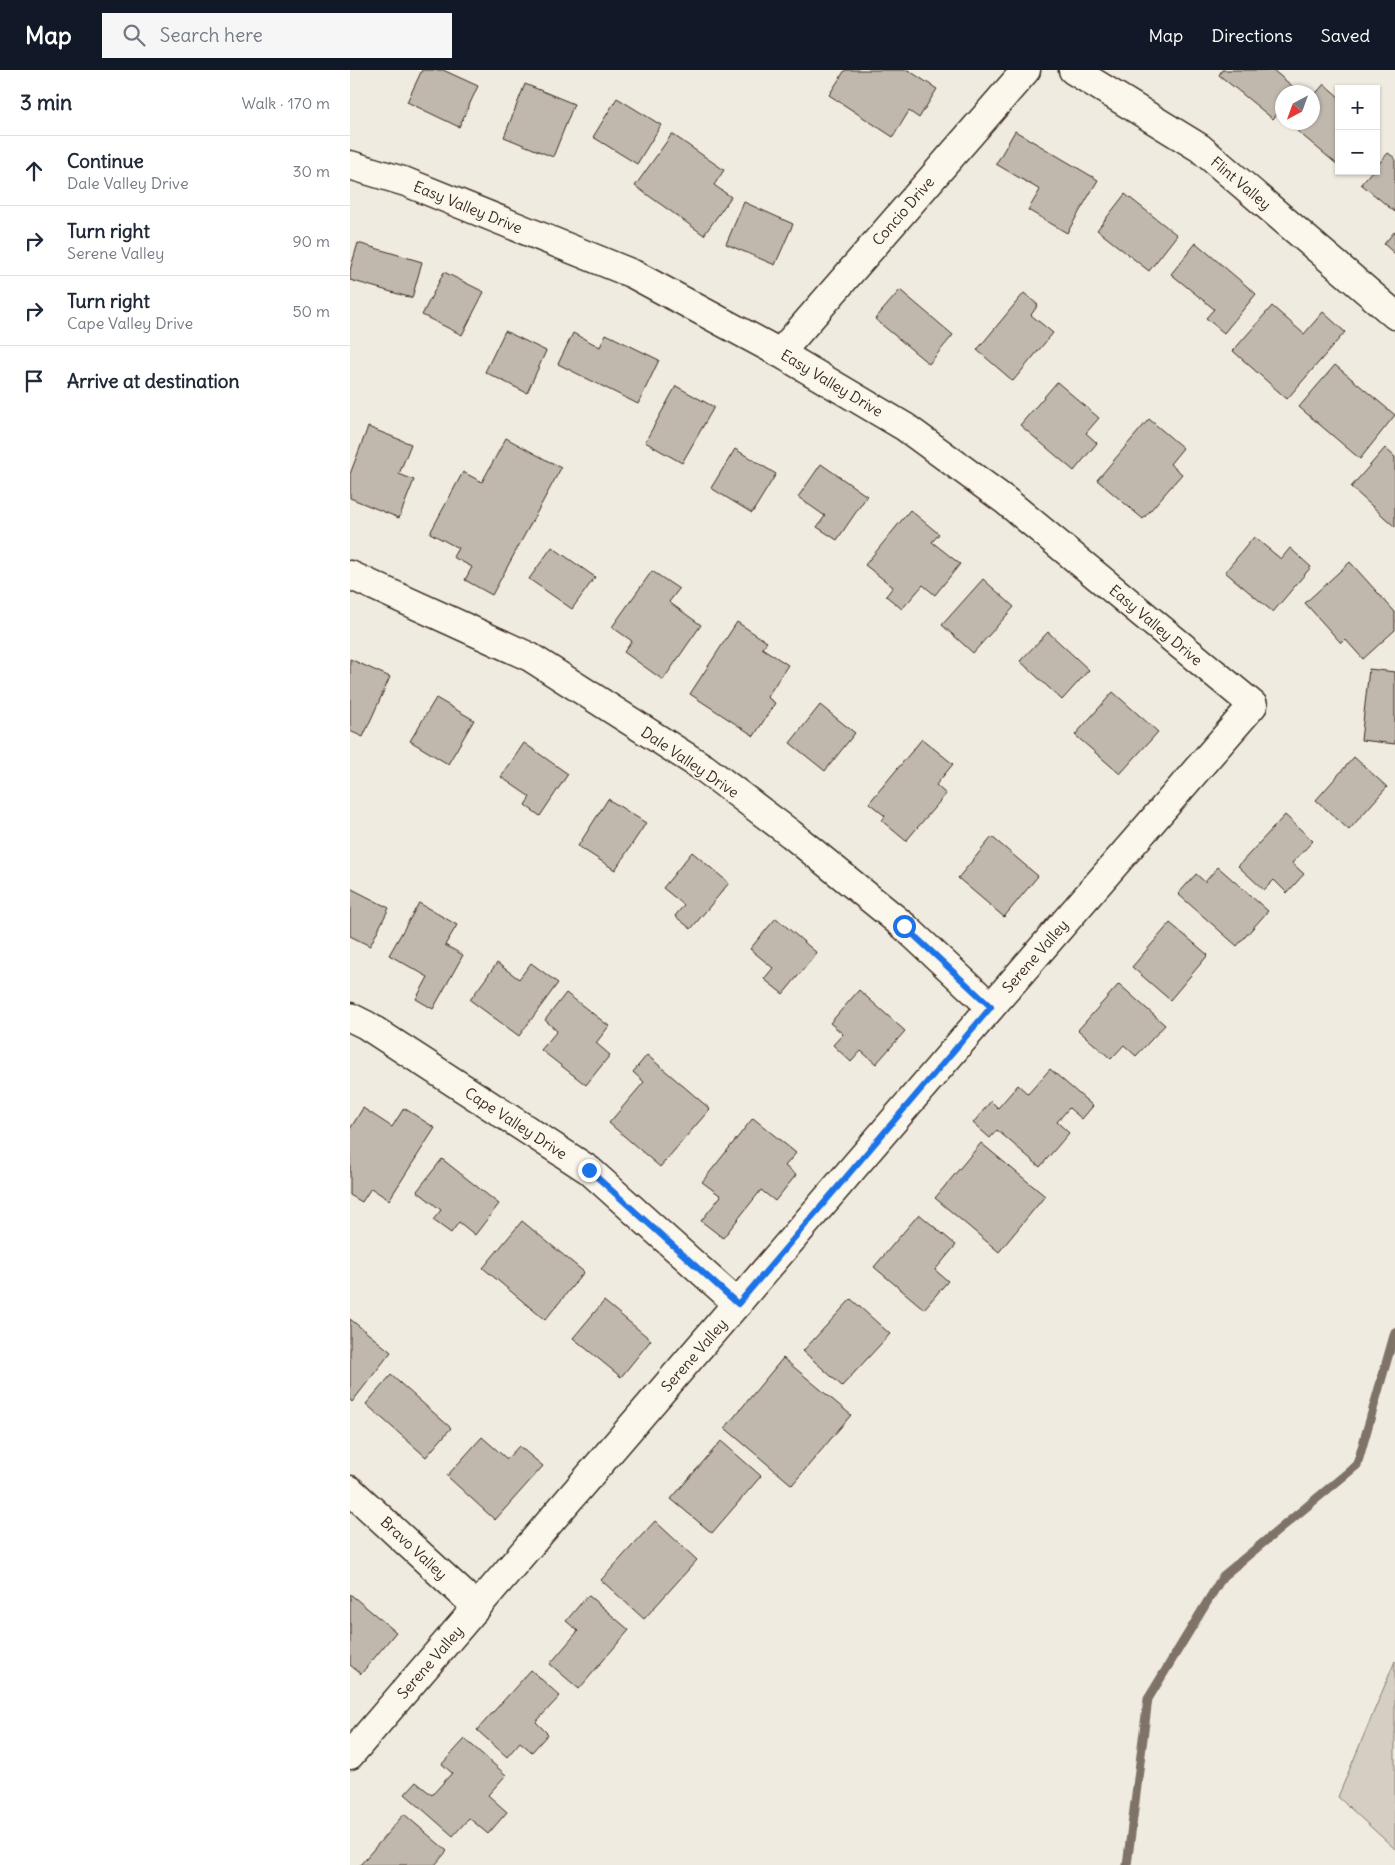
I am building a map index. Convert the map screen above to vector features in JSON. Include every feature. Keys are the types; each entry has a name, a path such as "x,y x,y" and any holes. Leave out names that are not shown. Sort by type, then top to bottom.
{"street":[{"name":"Concio Drive","path":"780,353 1026,70"},
{"name":"Flint Valley","path":"1073,70 1200,148 1395,314"},
{"name":"Easy Valley Drive","path":"350,165 406,182 633,274 780,353 905,426 963,467 1006,501 1253,705"},
{"name":"Dale Valley Drive","path":"350,575 530,657 704,768 791,834 904,926 991,1007"},
{"name":"Serene Valley","path":"350,1755 991,1007 1253,705"},
{"name":"Cape Valley Drive","path":"350,1016 589,1170 738,1304"},
{"name":"Bravo Valley","path":"350,1490 477,1607"}],"shaded area":[{"path":"1395,1661 1395,1849 1338,1797"}],"building":[{"path":"422,70 443,70 478,86 459,127 407,102"},
{"path":"845,70 908,70 937,89 919,118 909,111 893,137 829,95"},
{"path":"1222,70 1273,70 1291,85 1275,85 1275,117 1273,119 1219,75"},
{"path":"525,84 574,104 553,157 504,137"},
{"path":"1324,84 1335,94 1335,163 1296,130 1320,130 1320,89"},
{"path":"617,98 661,125 637,164 593,137"},
{"path":"1015,131 1098,180 1067,233 1028,210 1040,190 996,164"},
{"path":"672,134 724,170 714,185 731,197 704,235 635,186"},
{"path":"1388,153 1395,158 1395,212 1361,184 1369,175 1380,175 1380,162"},
{"path":"1125,194 1177,235 1149,271 1097,230"},
{"path":"744,202 793,224 775,265 726,244"},
{"path":"1395,231 1395,254 1384,244"},
{"path":"358,243 422,262 412,298 350,280 350,270"},
{"path":"1196,243 1256,294 1224,333 1206,318 1214,309 1171,274"},
{"path":"444,272 484,292 462,335 422,315"},
{"path":"900,290 953,335 929,364 875,319"},
{"path":"1024,293 1038,305 1031,315 1053,333 1013,381 977,350"},
{"path":"1272,306 1304,334 1323,312 1345,332 1287,399 1233,351"},
{"path":"505,331 546,351 527,393 485,372"},
{"path":"573,333 600,347 606,334 659,360 638,404 558,364"},
{"path":"1335,365 1395,415 1360,459 1299,407"},
{"path":"1057,382 1099,418 1086,433 1097,443 1074,471 1020,425"},
{"path":"676,386 714,407 682,463 645,442"},
{"path":"1149,419 1183,448 1170,464 1182,474 1143,519 1097,480"},
{"path":"368,427 411,444 399,474 414,480 399,518 350,498 350,474"},
{"path":"506,438 561,468 492,595 465,580 472,567 453,557 458,548 430,533 463,472 482,482"},
{"path":"1385,448 1395,457 1395,527 1351,487"},
{"path":"735,449 776,474 752,513 711,488"},
{"path":"821,464 867,496 837,540 817,527 825,516 798,497"},
{"path":"910,510 939,534 932,542 960,564 935,595 923,585 902,609 886,596 893,587 865,565"},
{"path":"1254,537 1281,559 1290,548 1311,567 1273,612 1225,572"},
{"path":"552,547 595,577 572,609 529,579"},
{"path":"1350,562 1395,612 1395,630 1363,659 1345,639 1341,643 1305,603"},
{"path":"652,571 679,589 669,602 701,625 663,680 624,652 632,641 612,627"},
{"path":"983,579 1014,607 973,653 942,625"},
{"path":"737,622 767,642 762,648 788,665 767,697 775,703 754,736 690,694"},
{"path":"1048,632 1089,670 1062,700 1020,661"},
{"path":"350,659 390,677 363,737 350,731"},
{"path":"1369,669 1395,672 1395,744 1361,740"},
{"path":"1113,692 1158,732 1120,774 1075,735"},
{"path":"436,698 474,720 448,764 410,741"},
{"path":"820,705 855,733 825,771 790,743"},
{"path":"922,739 953,764 936,785 946,794 906,841 882,821 885,816 869,803"},
{"path":"524,743 568,774 540,816 525,805 530,797 501,777"},
{"path":"1354,757 1387,787 1349,830 1316,800"},
{"path":"608,799 646,823 615,870 578,846"},
{"path":"1285,815 1313,841 1292,863 1304,874 1287,893 1274,880 1264,890 1238,866"},
{"path":"992,837 1038,876 1004,917 958,878"},
{"path":"692,852 729,883 691,929 675,916 684,905 663,888"},
{"path":"1218,867 1268,911 1237,946 1178,894 1196,874 1205,882"},
{"path":"350,888 389,908 370,946 350,936"},
{"path":"419,903 457,925 445,945 463,955 433,1009 416,999 428,977 389,955"},
{"path":"776,918 817,953 783,994 764,979 773,968 750,949"},
{"path":"1170,923 1208,955 1170,1000 1132,967"},
{"path":"497,963 519,979 531,963 558,983 519,1036 470,1000"},
{"path":"1119,984 1165,1025 1136,1056 1124,1045 1111,1059 1078,1030"},
{"path":"859,990 905,1031 876,1064 861,1051 851,1062 833,1045 843,1034 830,1023"},
{"path":"566,993 609,1026 596,1043 610,1055 586,1085 541,1050 557,1031 545,1020"},
{"path":"647,1055 710,1109 660,1167 609,1123 644,1082 633,1072"},
{"path":"1050,1069 1093,1106 1082,1119 1069,1108 1057,1122 1069,1133 1040,1167 997,1130 990,1138 973,1123 991,1101 998,1108 1018,1085 1028,1094"},
{"path":"363,1108 392,1127 404,1108 435,1128 389,1200 371,1188 362,1202 350,1195 350,1129"},
{"path":"753,1118 796,1153 785,1166 796,1175 775,1201 761,1190 723,1238 701,1221 721,1196 702,1182"},
{"path":"981,1143 1045,1196 999,1252 935,1198"},
{"path":"442,1159 499,1204 475,1235 459,1222 451,1233 433,1220 441,1210 417,1191"},
{"path":"919,1214 956,1245 935,1270 948,1281 924,1309 874,1267"},
{"path":"522,1221 584,1272 545,1320 483,1268"},
{"path":"851,1299 890,1334 842,1386 803,1351"},
{"path":"604,1301 651,1340 621,1377 573,1338"},
{"path":"350,1319 391,1352 352,1402 350,1400"},
{"path":"783,1358 851,1415 792,1485 725,1428"},
{"path":"391,1375 451,1428 426,1457 366,1404"},
{"path":"482,1437 507,1459 519,1446 543,1466 495,1520 447,1476"},
{"path":"721,1441 761,1476 712,1533 671,1499"},
{"path":"655,1521 697,1560 644,1619 601,1580"},
{"path":"350,1594 396,1632 361,1674 350,1665"},
{"path":"588,1595 629,1630 579,1689 550,1664 578,1631 566,1621"},
{"path":"531,1670 560,1696 536,1722 548,1734 532,1752 520,1742 507,1757 477,1730"},
{"path":"465,1739 506,1775 488,1795 507,1812 488,1834 469,1818 453,1836 405,1794 416,1782 432,1795 452,1773 442,1764"},
{"path":"404,1814 447,1851 435,1865 360,1865"}],"waterway":[{"path":"1127,1865 1148,1699 1223,1576 1357,1465 1395,1332"}],"route":[{"path":"589,1170 738,1304 991,1007 904,926"}]}
